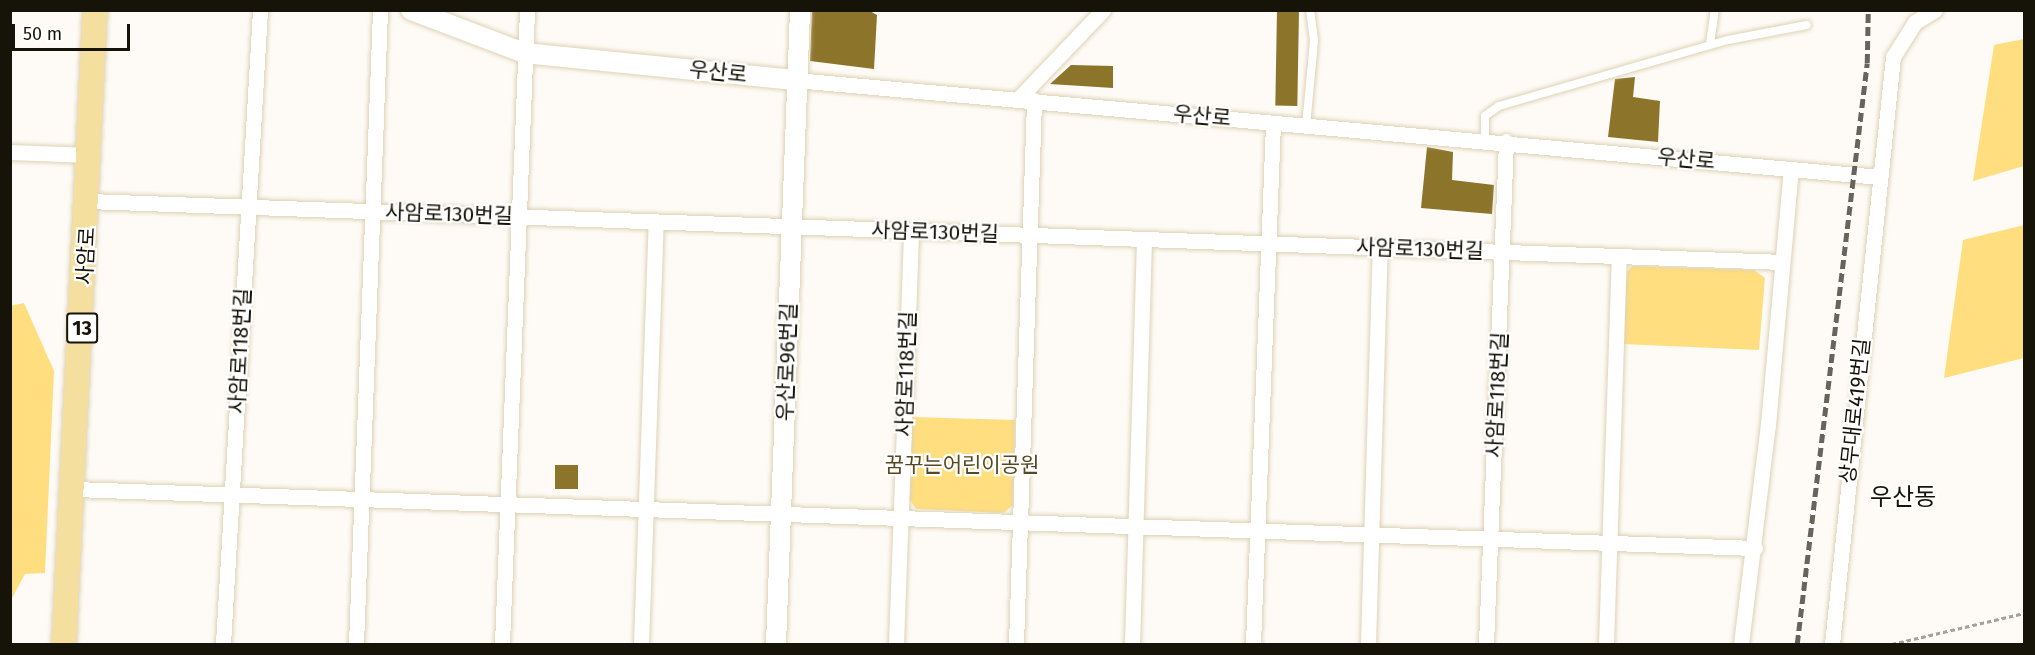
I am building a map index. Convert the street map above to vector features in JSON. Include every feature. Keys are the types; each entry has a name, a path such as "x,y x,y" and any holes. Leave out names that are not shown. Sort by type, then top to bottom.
{"main road":[{"name":"사암로","path":"64,645 74,489 95,10"}],"street":[{"path":"248,207 260,10"},
{"path":"356,645 380,10"},
{"name":"우산로","path":"411,10 524,53 795,80 1306,126 1506,141 1879,177"},
{"path":"502,645 527,10"},
{"name":"우산로96번길","path":"776,645 792,226 795,80 801,10"},
{"path":"1017,99 1102,10"},
{"name":"상무대로419번길","path":"1832,645 1893,57 1915,22 1935,10"},
{"path":"1016,645 1034,100"},
{"path":"1253,645 1273,123"},
{"name":"사암로118번길","path":"1486,645 1504,252 1506,141"},
{"path":"10,152 90,155"},
{"path":"1741,645 1755,548 1791,169"},
{"name":"사암로130번길","path":"88,201 1781,262"},
{"name":"사암로118번길","path":"223,645 248,207"},
{"path":"641,645 656,222"},
{"name":"사암로118번길","path":"896,645 911,231"},
{"path":"1132,645 1144,239"},
{"path":"1368,645 1380,248"},
{"path":"1606,645 1619,256"},
{"path":"74,489 1755,548"}],"lane":[{"path":"1306,126 1314,41 1310,10"},
{"path":"1710,44 1715,10"},
{"path":"1485,140 1485,116 1499,106 1710,44 1807,25"}],"path":[{"path":"1892,645 2025,613"}],"green space":[{"path":"2024,39 2024,166 1973,181 1994,45"},
{"path":"2024,225 2024,358 1944,378 1963,240"},
{"path":"1632,266 1754,270 1765,278 1759,350 1622,344 1624,275"},
{"path":"24,303 54,371 45,573 25,574 11,600 10,306"},
{"name":"꿈꾸는어린이공원","path":"912,417 1015,420 1013,505 1004,513 916,509 910,500"}],"building":[{"path":"812,10 868,10 877,15 874,69 810,61"},
{"path":"1277,10 1299,10 1297,106 1275,106"},
{"path":"1071,65 1113,66 1113,88 1050,84"},
{"path":"1635,77 1633,97 1660,101 1658,142 1608,137 1615,79"},
{"path":"1427,147 1453,152 1452,180 1494,185 1492,214 1421,208"},
{"path":"555,465 578,465 578,489 555,489"}],"railway":[{"path":"1797,644 1867,63 1868,10"}],"district":[{"name":"우산동","path":"1903,498"}]}
